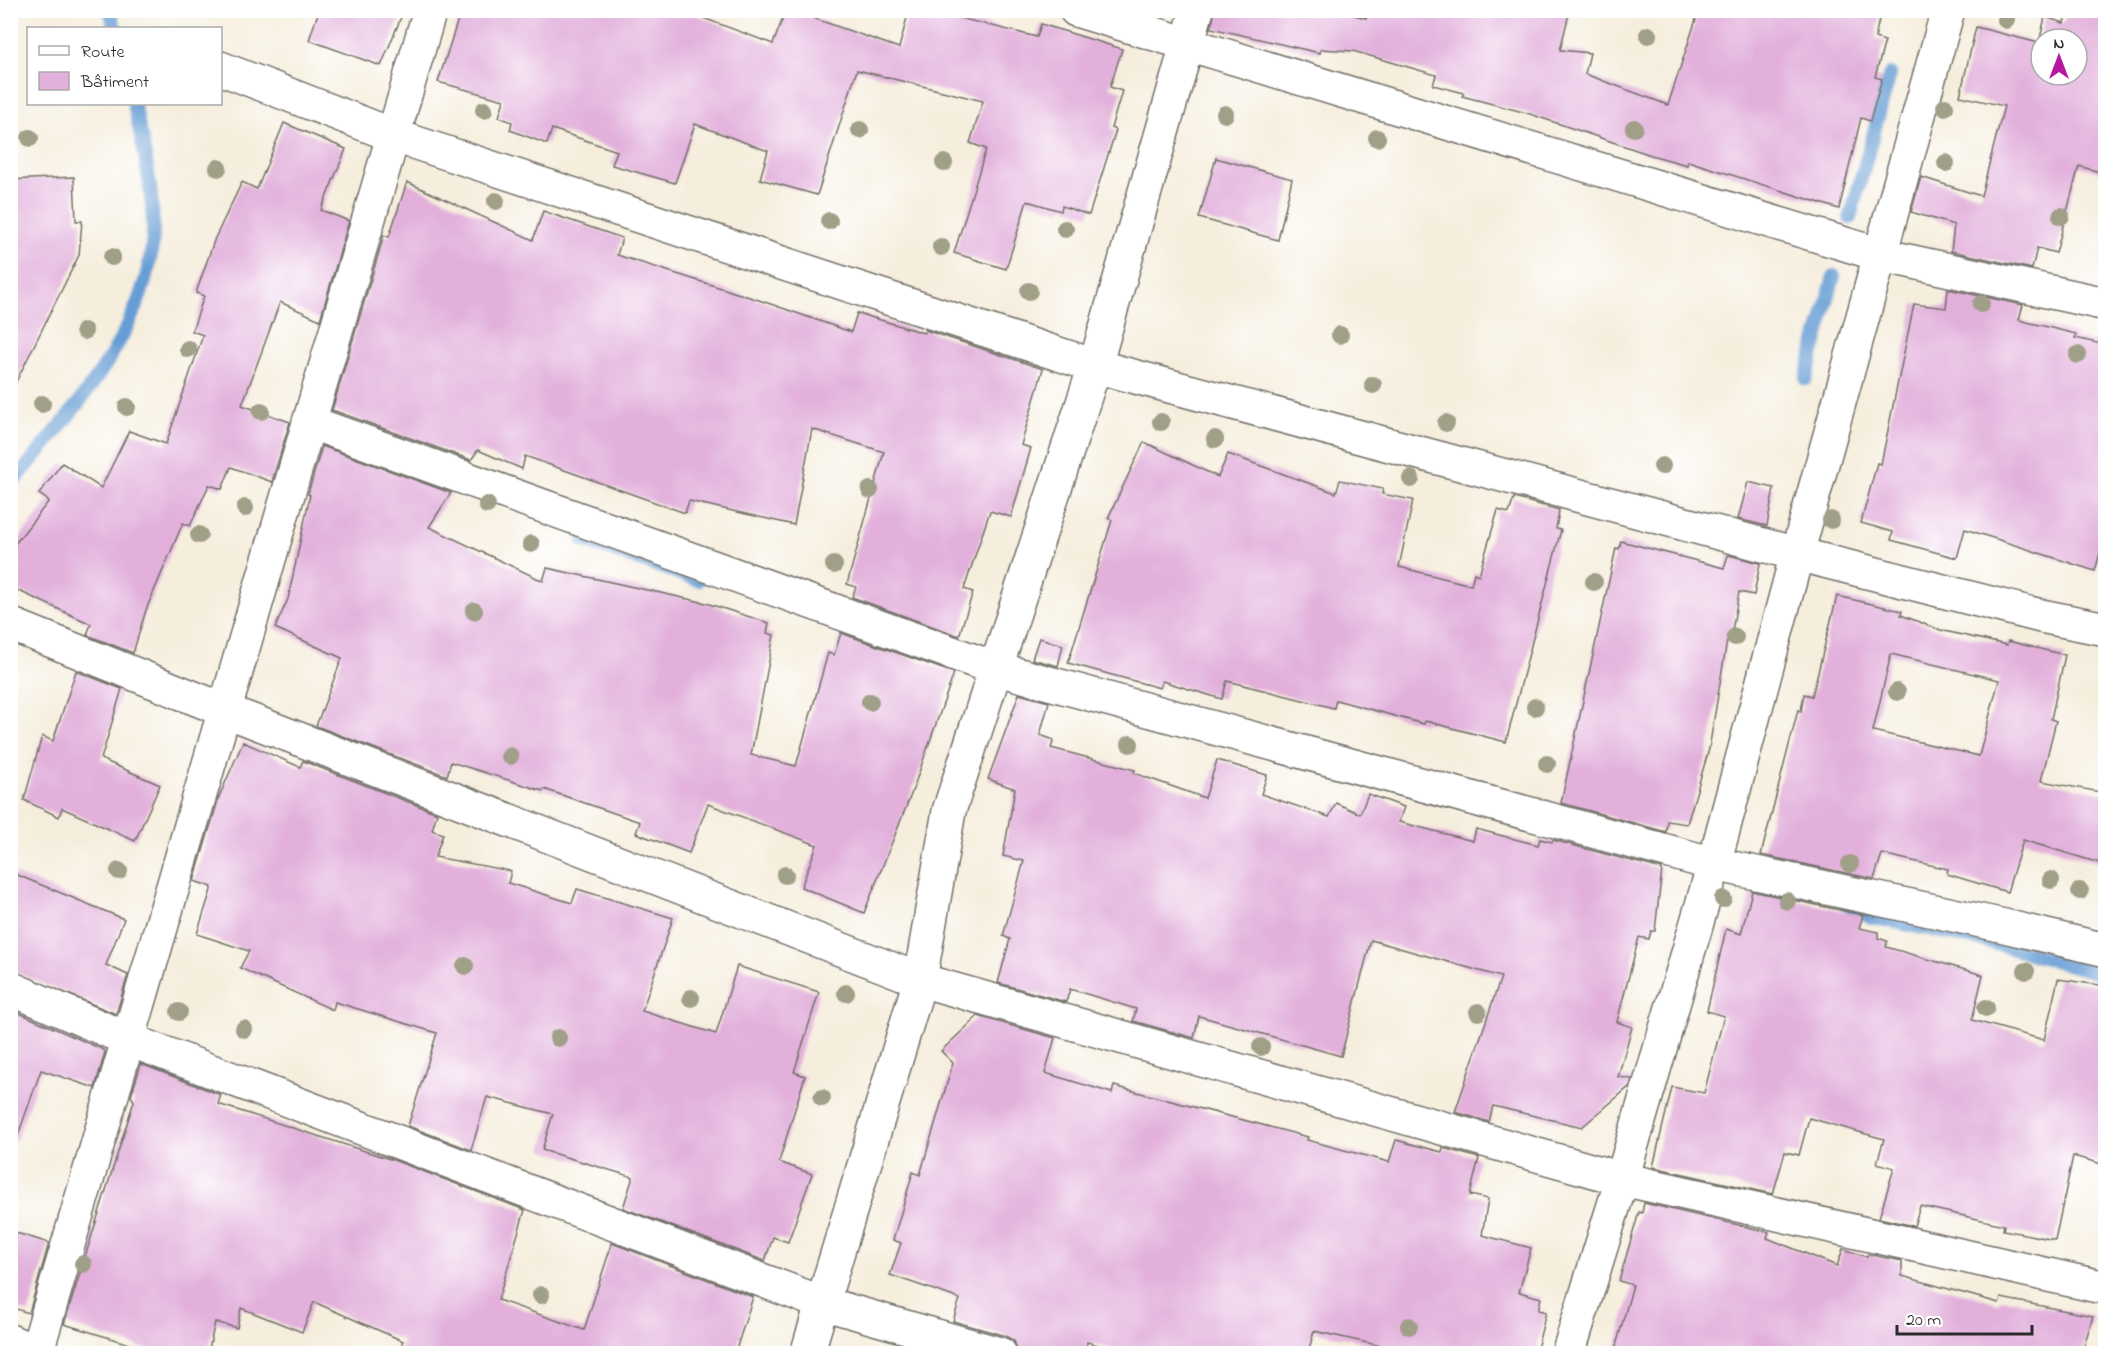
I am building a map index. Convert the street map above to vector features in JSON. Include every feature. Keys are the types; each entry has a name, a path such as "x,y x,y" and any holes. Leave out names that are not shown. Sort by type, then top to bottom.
{"street":[{"path":"31,1350 127,1039 395,136 430,10"},
{"path":"1076,10 1188,46 1881,255 2106,304"},
{"path":"807,1353 920,980 949,812 994,668 1095,366 1197,10"},
{"path":"1568,1353 1622,1179 1714,864 1797,554 1948,10"},
{"path":"222,69 395,136 1095,366 1797,554 2041,616 2106,629"},
{"path":"309,422 994,668 1714,864 2106,950"},
{"path":"10,624 224,710 920,980 1622,1179 2106,1288"},
{"path":"10,988 127,1039 822,1303 1000,1353"}],"building":[{"path":"319,10 404,10 381,66 309,40"},
{"path":"461,10 682,10 773,44 786,10 790,10 899,48 909,10 927,10 1037,37 1041,24 1122,49 1110,87 1122,91 1111,128 1116,130 1089,215 1062,206 1061,211 1027,201 1006,269 954,253 986,149 970,143 983,101 857,70 817,195 760,179 768,151 695,124 675,183 612,165 617,151 552,129 547,144 510,130 512,122 499,117 504,100 438,82"},
{"path":"1215,10 1335,10 1366,18 1368,10 1570,10 1560,50 1590,53 1585,74 1668,105 1699,10 1881,10 1875,38 1885,41 1875,77 1882,79 1870,121 1861,118 1839,209 1688,161 1687,165 1651,155 1527,113 1462,96 1464,93 1433,85 1436,75 1353,51 1321,49 1320,53 1211,28"},
{"path":"2067,10 2106,10 2106,174 2079,166 2056,253 2037,248 2032,269 1951,251 1954,225 1911,212 1921,177 1981,196 2004,106 1960,96 1976,27 2029,40 2029,87 2089,87 2089,27 2043,27 2045,17 2064,23"},
{"path":"284,123 346,149 321,210 349,221 320,320 280,302 242,405 290,422 272,482 231,467 222,489 209,485 190,526 183,523 146,610 133,653 87,635 91,624 10,587 10,550 49,501 39,494 62,463 101,488 129,431 166,444 203,335 192,331 204,296 196,293 215,238 242,182 257,189"},
{"path":"1216,158 1292,179 1278,240 1199,218"},
{"path":"74,177 76,221 82,221 79,255 10,394 10,180"},
{"path":"407,182 533,240 543,211 622,238 617,255 851,332 857,313 924,333 925,330 1043,369 1021,445 1031,448 1011,517 990,511 964,589 973,592 959,636 852,597 856,587 847,584 884,452 812,429 794,525 689,501 685,513 525,456 522,469 478,450 471,460 332,410 384,235 389,237"},
{"path":"1948,289 2023,305 2019,320 2076,334 2075,338 2106,345 2106,532 2095,571 1965,529 1957,558 1891,540 1893,532 1861,523 1877,463 1881,464 1914,304 1946,308"},
{"path":"1144,442 1218,477 1228,454 1336,493 1340,480 1383,489 1382,494 1413,500 1399,567 1471,585 1474,573 1479,575 1498,510 1509,513 1514,498 1559,510 1556,529 1561,530 1506,742 1425,721 1424,724 1336,700 1334,708 1227,681 1222,699 1162,681 1160,688 1068,663 1112,520 1108,518"},
{"path":"322,446 451,493 429,527 543,581 547,568 706,603 769,623 767,633 774,635 751,755 796,766 828,653 834,655 841,633 954,673 912,792 864,913 801,887 817,845 708,804 689,853 636,833 640,822 544,789 543,791 451,762 447,776 316,726 342,658 275,628 288,599 310,495 308,494"},
{"path":"1748,482 1774,488 1767,526 1738,519"},
{"path":"1621,541 1724,568 1728,555 1760,563 1754,595 1739,592 1730,642 1727,641 1709,749 1687,824 1667,821 1666,832 1561,803 1616,548 1619,549"},
{"path":"1837,596 1902,611 1901,615 1940,630 2007,645 2008,641 2065,655 2051,719 2056,721 2041,781 2106,793 2106,865 2023,840 2007,892 1947,874 1948,869 1882,854 1874,879 1761,855 1798,710 1801,711 1804,694 1812,696","holes":["1891,654 1999,680 1979,756 1873,731"]},
{"path":"1039,638 1063,645 1058,666 1032,659"},
{"path":"76,671 122,689 101,759 160,785 135,841 62,808 59,817 24,800 42,736 53,741"},
{"path":"1019,694 1049,702 1040,735 1054,740 1051,748 1135,770 1134,773 1205,798 1217,760 1267,775 1261,794 1329,817 1336,803 1360,814 1368,794 1404,807 1399,822 1473,841 1476,829 1538,845 1540,839 1552,842 1553,840 1662,869 1655,931 1651,931 1649,939 1639,937 1617,1022 1632,1027 1618,1077 1632,1079 1630,1086 1582,1127 1493,1106 1489,1122 1455,1112 1501,977 1371,940 1341,1056 1199,1016 1194,1038 1133,1021 1136,1009 1070,989 1066,1002 998,983 1010,939 1003,936 1024,861 1003,856 1015,789 988,779"},
{"path":"243,742 300,767 303,761 437,813 432,830 443,834 435,857 511,871 508,883 572,903 577,889 673,918 642,1011 716,1034 737,966 819,992 794,1072 805,1076 779,1162 812,1174 788,1242 773,1237 765,1261 623,1208 633,1177 542,1150 553,1114 487,1097 471,1150 408,1126 437,1033 335,1002 333,1010 240,968 249,951 197,934 212,887 194,881 219,797"},
{"path":"10,872 124,919 106,965 128,975 116,1014 10,970"},
{"path":"1752,891 1863,915 1859,928 1878,932 1878,938 1887,941 1886,947 1983,975 1972,1020 2044,1040 2058,979 2106,986 2106,1165 2073,1156 2055,1240 2003,1230 2004,1225 1920,1206 1914,1226 1879,1218 1894,1168 1877,1163 1884,1139 1809,1118 1799,1155 1785,1152 1773,1194 1653,1167 1672,1087 1704,1093 1724,1016 1707,1011 1726,929 1741,934"},
{"path":"10,1009 105,1052 95,1088 41,1070 16,1141 10,1140"},
{"path":"978,1016 1055,1038 1045,1073 1112,1093 1114,1086 1308,1137 1307,1140 1389,1162 1396,1140 1442,1152 1443,1148 1479,1158 1470,1195 1488,1199 1482,1235 1531,1248 1519,1292 1541,1298 1538,1310 1546,1312 1536,1353 1385,1353 1386,1347 1314,1331 1308,1353 1127,1353 1087,1342 1085,1353 1018,1353 1014,1341 1006,1336 953,1321 960,1299 890,1275 901,1243 893,1240 913,1172 920,1175 953,1063 941,1051"},
{"path":"141,1064 221,1095 218,1104 396,1161 525,1210 498,1300 584,1330 612,1243 753,1297 735,1353 398,1353 403,1341 314,1302 302,1332 241,1308 237,1328 215,1322 208,1353 159,1353 64,1324 134,1101 131,1096"},
{"path":"1644,1203 1769,1232 1767,1238 1837,1266 1843,1249 1867,1257 1868,1254 1902,1261 1902,1276 1999,1303 2001,1298 2093,1316 2082,1353 1614,1353 1633,1285 1619,1281 1639,1212 1642,1213"},
{"path":"10,1231 49,1243 29,1313 10,1307"}],"waterway":[{"path":"110,10 115,27"},
{"path":"1850,218 1890,74"},
{"path":"10,486 82,398 124,333 140,298 150,262 153,226 149,179 134,105"},
{"path":"1806,379 1834,276"},
{"path":"584,541 698,580"},
{"path":"1846,903 1871,917 1993,943 2106,975"}]}
